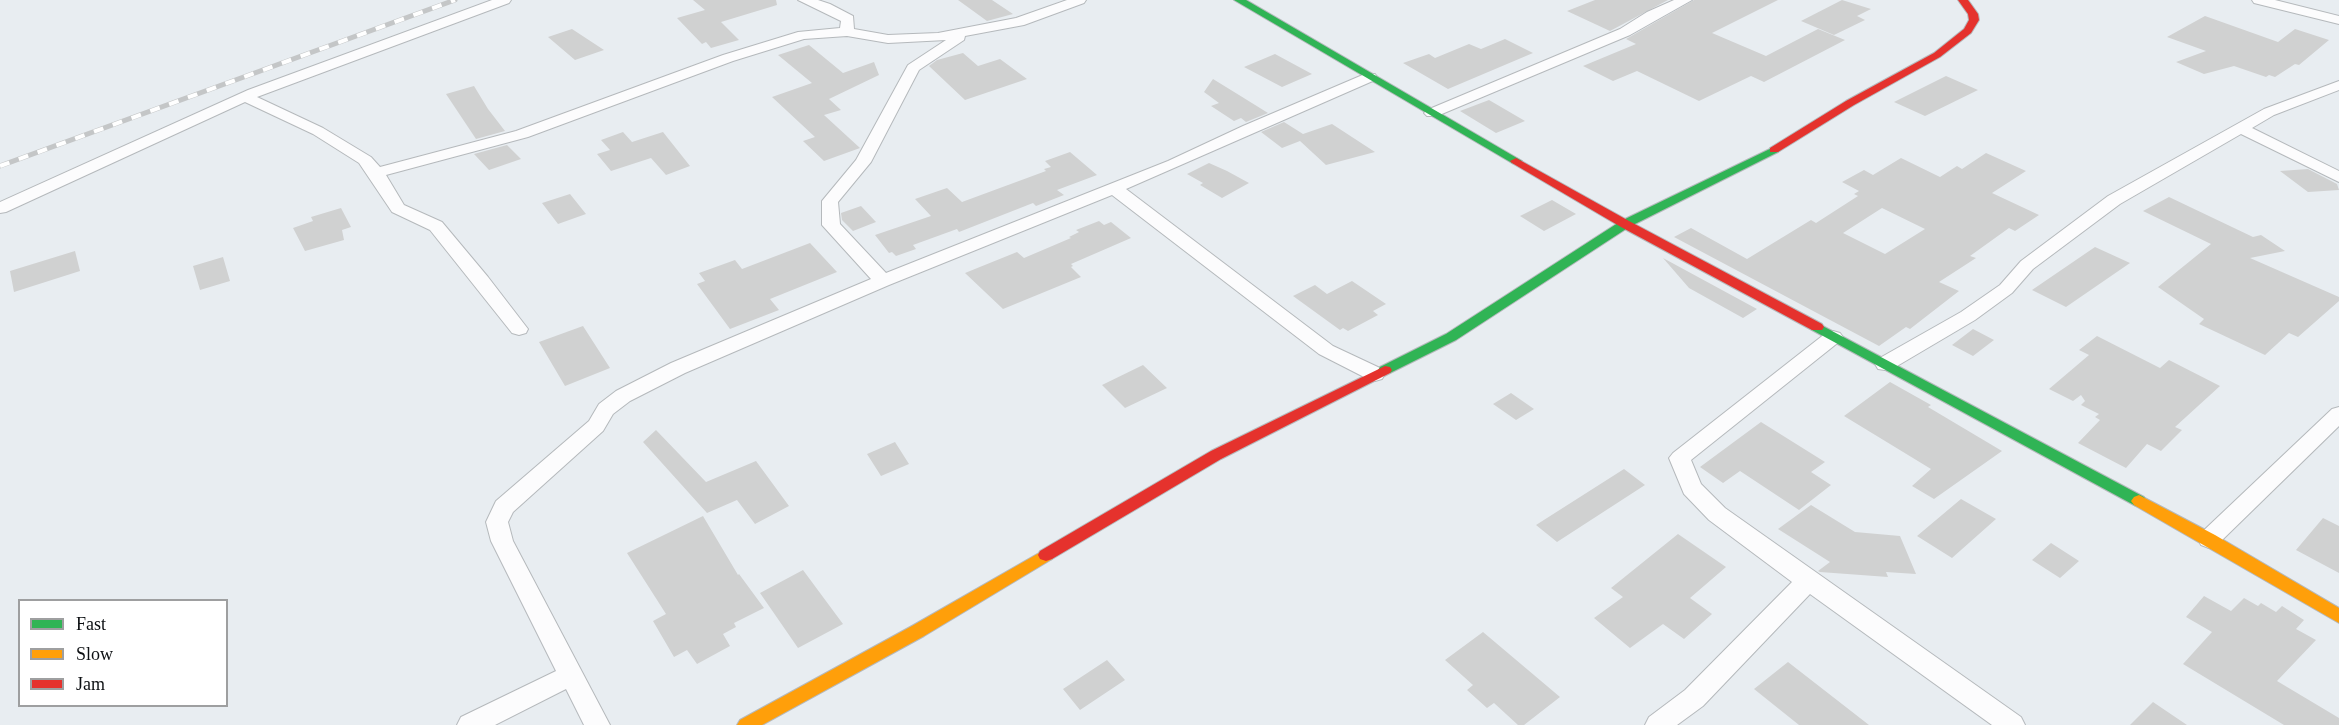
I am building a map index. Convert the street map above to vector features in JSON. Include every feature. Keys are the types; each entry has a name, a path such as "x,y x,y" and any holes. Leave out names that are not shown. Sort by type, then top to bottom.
{"street":[{"path":"0,208 245,97 504,0"},
{"path":"805,0 848,19 847,32"},
{"path":"376,173 522,134 728,58 803,35 847,32 888,39 938,37 1019,22 1079,0"},
{"path":"1239,0 1624,224 2208,539 2339,616"},
{"path":"1432,113 1640,25 1652,15 1685,0"},
{"path":"746,725 918,631 1216,455 1451,337 1624,224 1786,144 1850,103 1937,54 1968,31 1974,20 1973,14 1963,0"},
{"path":"2259,0 2339,20"},
{"path":"883,281 831,225 830,201 863,162 913,68 969,31"},
{"path":"597,725 502,541 497,522 504,507 596,426 606,409 623,396 678,368 883,281 1174,164 1248,129 1370,77"},
{"path":"1885,364 1968,316 2006,289 2027,265 2114,200 2269,112 2339,85"},
{"path":"245,97 318,131 365,160 398,208 436,226 482,280 519,329"},
{"path":"2240,128 2339,177"},
{"path":"1114,188 1326,350 1375,374"},
{"path":"1833,337 1680,458 1692,488 1717,514 2012,725"},
{"path":"2208,539 2339,414"},
{"path":"1658,725 1694,698 1808,581"},
{"path":"470,725 571,675"}],"building":[{"path":"693,0 776,0 777,5 721,22 739,40 711,48 706,42 702,44 677,18 705,10"},
{"path":"958,0 992,0 1013,14 987,21"},
{"path":"1595,0 1668,0 1610,31 1567,11"},
{"path":"1694,0 1778,0 1712,33 1766,56 1818,29 1845,40 1764,82 1751,76 1699,101 1637,71 1613,81 1583,66 1636,44 1626,39"},
{"path":"1842,0 1871,9 1857,16 1865,20 1834,35 1801,21"},
{"path":"2205,16 2278,42 2295,29 2329,40 2299,65 2295,64 2275,77 2269,75 2266,77 2234,66 2204,74 2176,62 2206,51 2167,37"},
{"path":"572,29 604,50 575,60 548,37"},
{"path":"1505,39 1533,53 1448,89 1403,63 1429,54 1435,58 1469,44 1481,49"},
{"path":"809,45 843,73 874,62 879,75 829,99 841,110 824,115 860,148 824,161 803,141 815,137 772,97 812,83 778,55"},
{"path":"963,53 978,66 1000,59 1027,79 965,100 929,66 937,60"},
{"path":"1275,54 1312,74 1282,87 1244,67"},
{"path":"1946,76 1978,90 1925,116 1894,102"},
{"path":"1213,79 1268,113 1246,122 1241,118 1234,121 1211,106 1219,103 1204,92"},
{"path":"474,86 505,131 476,139 446,94"},
{"path":"1489,100 1525,121 1496,133 1460,111"},
{"path":"1284,122 1303,134 1332,124 1375,152 1326,165 1300,141 1282,148 1261,132"},
{"path":"623,132 632,142 663,132 690,166 666,175 651,158 611,171 597,154 610,150 601,140"},
{"path":"507,145 521,159 489,170 474,154"},
{"path":"1070,152 1097,175 1057,190 1064,195 1036,206 1033,203 959,232 957,229 913,245 916,249 896,256 892,252 889,253 875,235 931,216 915,199 947,188 962,202 1046,171 1044,169 1051,167 1045,161"},
{"path":"1986,153 2026,171 1992,193 2039,215 2015,231 2009,228 1970,256 1976,258 1939,282 1959,291 1910,329 1906,327 1879,346 1674,237 1691,228 1747,259 1811,220 1816,223 1858,196 1854,194 1859,191 1842,182 1864,170 1873,175 1901,158 1940,177 1957,166 1962,169","holes":["1882,208 1925,229 1885,254 1843,233"]},
{"path":"1209,163 1249,183 1222,198 1187,174"},
{"path":"2308,169 2337,184 2339,190 2308,192 2280,171"},
{"path":"570,194 586,214 558,224 542,203"},
{"path":"2169,197 2253,237 2261,235 2285,251 2250,258 2339,297 2339,301 2298,337 2289,333 2265,355 2199,324 2204,319 2158,287 2211,244 2143,211"},
{"path":"1552,200 1576,214 1544,231 1520,216"},
{"path":"861,206 876,222 853,231 842,220 841,213"},
{"path":"341,208 351,227 342,230 344,240 305,251 293,228 313,221 311,217"},
{"path":"1099,221 1104,225 1111,222 1131,238 1071,264 1073,266 1071,267 1081,277 1003,309 965,273 1017,252 1024,258 1071,238 1069,237 1079,232 1076,230"},
{"path":"810,243 837,272 770,299 779,310 730,329 697,284 705,281 699,273 735,260 742,269"},
{"path":"2095,247 2130,263 2066,307 2032,290"},
{"path":"75,251 80,271 14,292 10,271"},
{"path":"223,257 230,281 200,290 193,266"},
{"path":"1663,258 1757,309 1743,318 1689,288"},
{"path":"1352,281 1386,304 1373,311 1378,315 1348,331 1343,328 1340,330 1293,296 1315,285 1327,294"},
{"path":"583,326 610,368 565,386 539,342"},
{"path":"1973,329 1994,340 1973,356 1952,345"},
{"path":"2097,336 2160,368 2169,360 2220,386 2175,427 2182,430 2161,451 2147,444 2126,468 2078,443 2100,420 2095,417 2099,414 2081,405 2085,401 2081,395 2073,401 2049,389 2089,355 2079,350"},
{"path":"1143,365 1167,388 1125,408 1102,385"},
{"path":"1890,382 1931,405 1928,407 2002,451 1934,499 1912,486 1931,469 1844,416"},
{"path":"1511,393 1534,409 1516,420 1493,404"},
{"path":"1761,422 1825,462 1811,472 1831,485 1799,510 1740,471 1723,483 1700,467"},
{"path":"656,430 706,482 756,461 789,506 755,524 737,500 707,513 643,442"},
{"path":"895,442 909,464 881,476 867,454"},
{"path":"1624,469 1645,485 1557,542 1536,525"},
{"path":"1961,499 1996,519 1952,558 1917,536"},
{"path":"1811,505 1855,532 1900,536 1916,574 1886,572 1888,577 1818,571 1830,562 1778,529"},
{"path":"703,516 738,575 764,608 734,623 736,627 723,634 730,646 697,664 687,650 674,657 653,621 666,614 627,553"},
{"path":"2323,518 2339,526 2339,573 2296,550"},
{"path":"1678,534 1726,567 1690,598 1712,614 1684,639 1663,624 1630,648 1594,618 1623,597 1611,588"},
{"path":"2051,543 2079,561 2060,578 2032,560"},
{"path":"803,570 843,624 798,648 760,593"},
{"path":"2204,596 2231,611 2244,598 2258,606 2261,603 2276,612 2282,606 2304,620 2296,629 2316,640 2277,681 2339,718 2339,725 2284,725 2183,664 2212,632 2186,617"},
{"path":"1483,632 1560,697 1524,725 1518,725 1494,703 1487,708 1467,690 1473,685 1445,660"},
{"path":"1107,660 1125,680 1080,710 1063,689"},
{"path":"1788,662 1869,725 1799,725 1754,689"},
{"path":"2153,702 2187,725 2130,725"}],"railway":[{"path":"0,166 455,0"}],"traffic: fast":[{"path":"1239,0 1516,161"},
{"path":"1385,370 1451,337 1625,224 1774,150"},
{"path":"1817,327 2139,501"}],"traffic: slow":[{"path":"2139,501 2209,539 2339,616"},
{"path":"746,725 918,631 1046,555"}],"traffic: jam":[{"path":"1774,150 1850,103 1937,55 1968,31 1974,20 1973,14 1963,0"},
{"path":"1516,161 1625,224 1817,327"},
{"path":"1046,555 1216,455 1385,370"}]}
